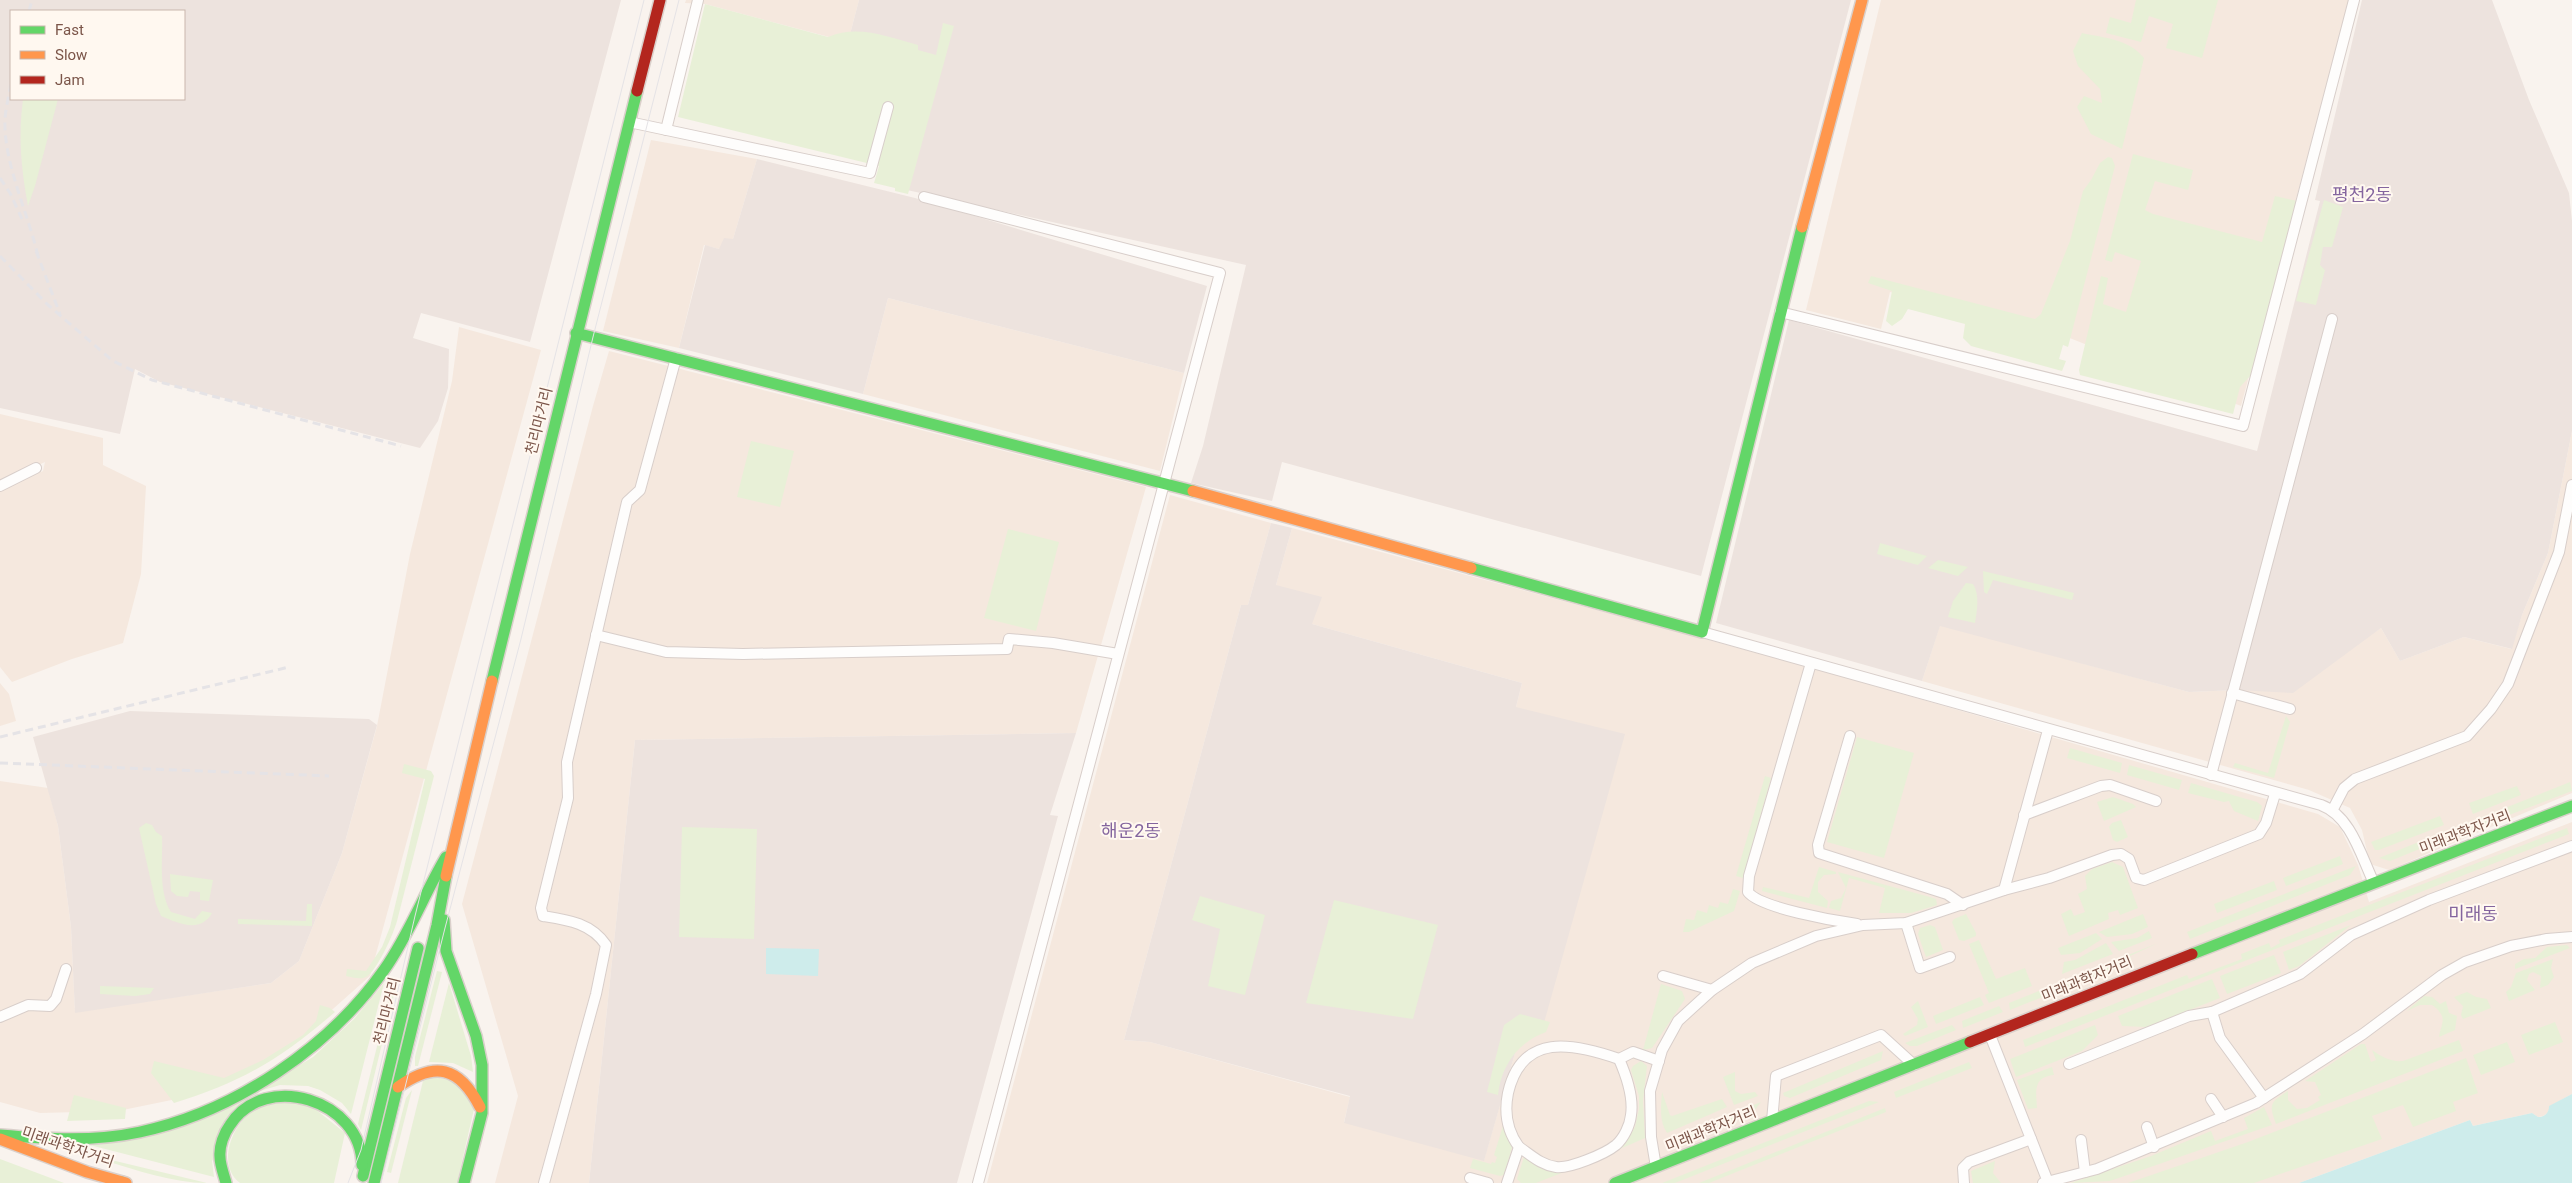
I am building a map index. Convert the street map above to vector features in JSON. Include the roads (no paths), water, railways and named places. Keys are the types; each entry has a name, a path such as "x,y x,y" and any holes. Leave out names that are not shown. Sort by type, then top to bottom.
{"main road":[{"name":"천리마거리","path":"374,1183 437,925 451,849 576,333 660,0"},
{"path":"576,333 1163,483 1702,632 1780,312 1862,0"},
{"name":"미래과학자거리","path":"1615,1183 2572,806"},
{"name":"천리마거리","path":"361,1183 423,930 451,849"},
{"path":"451,849 444,919 446,951 476,1036 482,1065 482,1113 464,1183"},
{"path":"0,1135 68,1138 114,1136 141,1132 205,1111 278,1069 319,1040 369,991 406,935 428,886 451,849"},
{"path":"398,1087 407,1080 426,1071 448,1072 469,1084 482,1113"},
{"path":"226,1183 220,1162 220,1150 227,1130 234,1118 252,1102 278,1094 308,1097 334,1111 345,1122 355,1134 363,1156 361,1183"},
{"name":"미래과학자거리","path":"0,1139 87,1172 123,1183"}],"street":[{"path":"666,130 698,0"},
{"path":"1780,312 2243,426 2354,0"},
{"path":"630,122 870,172 888,107"},
{"path":"924,197 1220,273 978,1183"},
{"path":"2211,775 2332,319"},
{"path":"544,1183 596,994 606,945 599,934 586,925 543,916 541,908 568,798 567,762 627,502 640,490 676,358"},
{"path":"0,486 36,468"},
{"path":"2333,809 2344,788 2355,779 2467,736 2491,709 2508,684 2559,552 2572,485"},
{"path":"1702,632 2333,809 2344,821 2374,883"},
{"path":"596,635 666,652 1007,649 1009,639 1053,642 1118,654"},
{"path":"1811,663 1749,876 1748,892 1753,898 1767,904 1836,921 1863,925"},
{"path":"2232,693 2290,709"},
{"path":"2004,890 2048,730"},
{"path":"1850,736 1818,845 1819,853 1947,894 1963,905"},
{"path":"2024,815 2101,786 2110,785 2156,801"},
{"path":"1656,1167 1649,1111 1650,1091 1662,1050 1678,1021 1712,990 1752,963 1816,936 1863,925 1906,923 2004,890 2049,878 2112,855 2122,854 2129,859 2136,878 2144,880 2244,842 2259,834 2266,823 2275,794"},
{"path":"2069,1064 2189,1016 2212,1012 2300,974 2351,935 2429,900 2572,846"},
{"path":"1906,923 1920,968 1950,957"},
{"path":"1990,1034 2046,1182 2085,1172 2154,1146 2264,1098 2363,1034 2442,975 2464,962 2511,946 2547,939 2572,937"},
{"path":"0,1017 28,1005 50,1006 56,999 66,969"},
{"path":"1663,976 1712,990"},
{"path":"2212,1012 2220,1038 2264,1098"},
{"path":"1772,1122 1776,1076 1882,1035 1914,1065"},
{"path":"1619,1059 1630,1093 1631,1115 1624,1136 1616,1145 1589,1159 1558,1168 1539,1162 1519,1147 1507,1126 1506,1100 1512,1077 1524,1057 1542,1049 1566,1046 1592,1049 1619,1059 1633,1052 1659,1061"},
{"path":"2211,1099 2223,1117"},
{"path":"2147,1127 2154,1146"},
{"path":"1964,1183 1963,1168 1969,1162 2031,1139"},
{"path":"2081,1140 2085,1172"},
{"path":"1507,1183 1519,1147"},
{"path":"1470,1178 1488,1183"}],"water":[{"path":"766,948 819,949 818,976 766,974"},
{"path":"2572,1094 2572,1183 2299,1183 2470,1120 2473,1126 2532,1113 2538,1117 2543,1116 2547,1113 2549,1106"}],"tram line":[{"path":"348,1183 361,1150 415,916 644,0"},
{"path":"381,1183 445,928 521,639 593,337 679,0"}],"railway":[{"path":"29,10 32,0"},
{"path":"10,89 5,118 5,135 12,170 38,256"},
{"path":"0,178 10,193 22,219"},
{"path":"36,251 60,314"},
{"path":"0,256 48,305 113,361 152,380 401,446"},
{"path":"0,737 289,667"},
{"path":"0,763 329,776"}],"district":[{"name":"평천2동","path":"2362,195"},
{"name":"해운2동","path":"1131,831"},
{"name":"미래동","path":"2473,914"}]}
